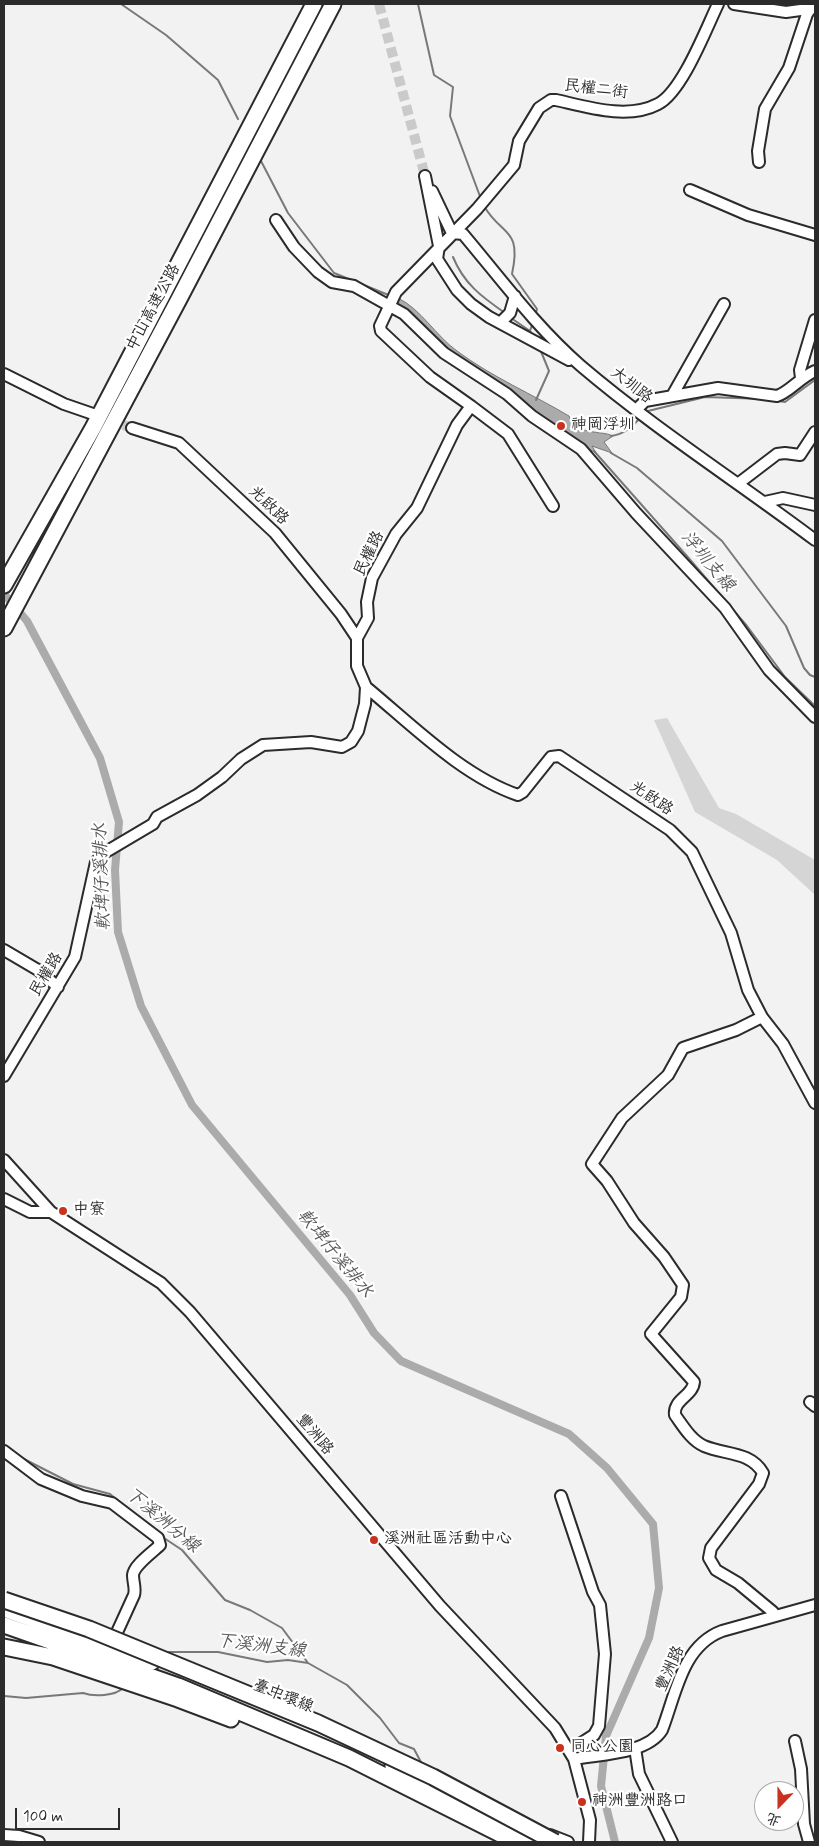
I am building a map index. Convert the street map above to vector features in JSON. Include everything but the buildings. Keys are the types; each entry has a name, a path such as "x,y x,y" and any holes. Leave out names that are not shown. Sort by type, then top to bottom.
{"highway":[{"name":"中山高速公路","path":"4,585 93,428 314,4"},
{"name":"中山高速公路","path":"4,628 333,4"},
{"path":"4,1599 89,1629 318,1723 433,1777 555,1842"},
{"name":"臺中環線","path":"4,1609 56,1626 182,1674 312,1727 424,1781 538,1842"},
{"name":"臺中環線","path":"4,1625 178,1686 341,1755 516,1842"},
{"path":"4,1647 62,1660 178,1699 290,1742 419,1802 495,1842"}],"street":[{"name":"民權二街","path":"452,233 477,209 514,165 519,141 539,108 545,103 556,100 597,109 637,110 664,101 674,92 718,4"},
{"path":"734,4 786,12 814,6"},
{"path":"759,162 758,151 765,110 789,68 808,14 814,6"},
{"path":"553,506 508,434 430,377 381,331 380,326 393,300 439,246 452,233 426,176 439,246 437,260 457,290 471,304 505,318 535,341 581,366"},
{"path":"690,190 748,215 815,235"},
{"path":"276,220 294,247 318,272 335,283 354,286 393,300 404,314 444,353 507,394 532,416 581,449 636,513 725,608 769,670 815,717"},
{"name":"大圳路","path":"452,233 463,234 533,317 581,366 640,413 815,540"},
{"path":"505,318 515,296"},
{"path":"672,396 724,304"},
{"path":"802,378 800,370 815,320"},
{"path":"640,413 645,401 718,388 777,396 783,394 802,378 815,371"},
{"path":"4,374 64,404 93,414"},
{"name":"民權路","path":"4,1076 76,957 96,862 104,853 128,841 153,824 157,817 222,777 241,759 263,745 311,742 342,747 351,742 358,731 365,704 366,687 357,666 357,638 368,618 367,602 372,578 396,534 417,508 449,440 471,406"},
{"name":"光啟路","path":"132,428 179,443 275,533 341,614 357,638"},
{"path":"738,483 777,454 800,455 815,432"},
{"path":"765,502 783,498 815,505"},
{"name":"光啟路","path":"366,687 456,762 508,792 518,795 523,792 551,757 559,756 670,830 692,852 731,933 742,975 762,1017 784,1044 815,1103"},
{"path":"4,950 38,970 58,987"},
{"path":"762,1017 736,1030 683,1048 668,1075 651,1089 614,1128 592,1164 607,1181 634,1223 669,1263 683,1285 681,1297 651,1334 694,1382 692,1390 678,1403 675,1415 690,1436 702,1444 748,1459 763,1473 759,1484 711,1548 709,1558 716,1570 738,1583 773,1612 774,1616"},
{"name":"豐洲路","path":"4,1160 51,1212 161,1283 190,1312 440,1606 555,1728 575,1756 590,1820 589,1842"},
{"path":"4,1200 30,1212 51,1212"},
{"path":"4,1451 41,1479 82,1496 112,1503 158,1538 160,1545 133,1574 134,1596 113,1641"},
{"path":"561,1496 593,1592 600,1605 605,1654 599,1726 594,1735 575,1756"},
{"path":"4,1599 113,1641 417,1769 568,1842"},
{"name":"豐洲路","path":"575,1756 633,1749 648,1744 659,1734 691,1654 698,1645 715,1633 815,1605"},
{"path":"795,1741 801,1770 804,1824 809,1842"},
{"path":"633,1749 642,1781 672,1842"},
{"path":"4,1835 19,1836 38,1842"}],"shaded area":[{"path":"398,298 414,309 449,345 470,360 569,416 577,427 613,436 604,442 612,453 592,446 596,453 585,447 446,354 398,306 395,301"},
{"path":"667,718 719,808 736,814 815,860 815,895 777,860 695,812 654,720"}],"waterway":[{"path":"121,4 166,35 218,80 238,119"},
{"path":"418,4 434,75 453,87 450,116 481,199"},
{"path":"261,161 288,213 334,273 391,296"},
{"path":"484,206 512,240 514,248 512,274 537,309 535,316"},
{"path":"453,257 457,267 474,289 505,313"},
{"path":"511,318 530,331"},
{"path":"533,322 530,331 533,336"},
{"path":"536,400 549,371 540,349"},
{"path":"645,414 648,411 705,397 765,399 785,402 815,380"},
{"path":"611,436 627,430 640,418"},
{"name":"浮圳支線","path":"594,451 747,626 785,677 815,706"},
{"path":"611,453 637,468 722,541 786,626 804,668 810,675 815,677"},
{"name":"軟埤仔溪排水","path":"4,594 27,621 100,758 119,822 115,870 118,932 141,1006 192,1105 350,1295 374,1333 401,1361 569,1434 607,1468 653,1524 659,1588 649,1638 606,1736 601,1786 615,1842"},
{"name":"下溪洲分線","path":"20,1457 73,1484 110,1494 133,1513"},
{"name":"下溪洲分線","path":"161,1536 182,1550 225,1600 250,1610 282,1628 308,1663"},
{"name":"下溪洲支線","path":"163,1652 218,1652 267,1662 288,1660 308,1663 347,1685 380,1718 399,1743 414,1749 423,1766"},
{"name":"下溪洲支線","path":"4,1696 26,1698 83,1693 104,1695 115,1693 123,1688"}],"tunnel":[{"path":"379,4 425,176"},
{"path":"109,420 132,428"}],"place":[{"name":"神岡浮圳","path":"561,426"},
{"name":"中寮","path":"63,1211"},
{"name":"溪洲社區活動中心","path":"374,1540"},
{"name":"同心公園","path":"560,1748"},
{"name":"神洲豐洲路口","path":"582,1802"}]}
